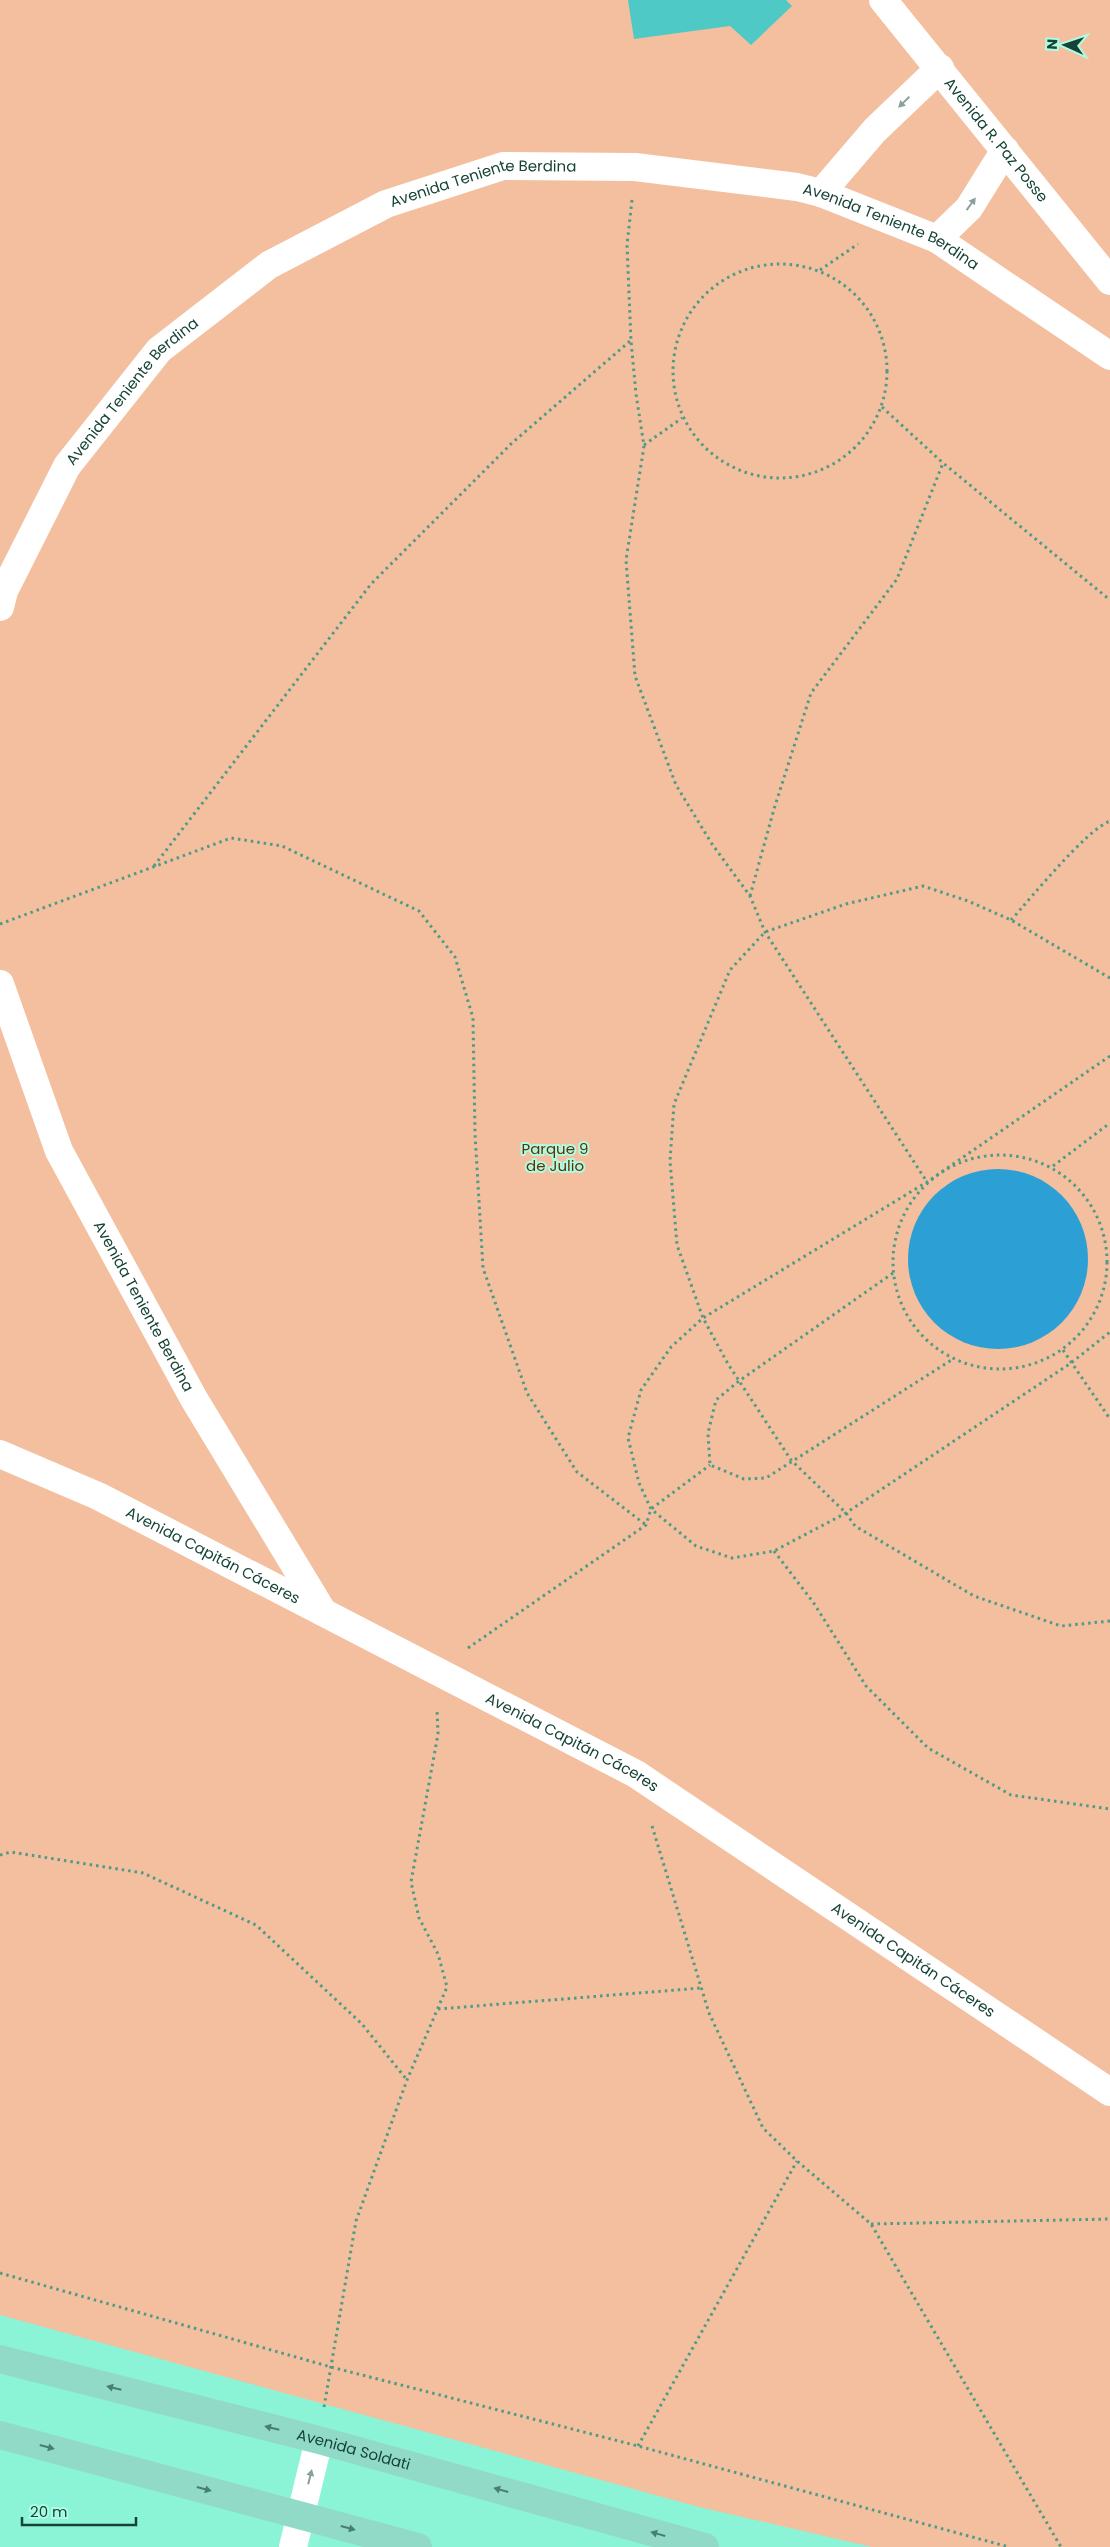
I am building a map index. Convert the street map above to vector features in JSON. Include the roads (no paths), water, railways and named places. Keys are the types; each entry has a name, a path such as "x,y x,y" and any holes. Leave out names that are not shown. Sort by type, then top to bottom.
{"main road":[{"name":"Avenida Soldati","path":"0,2359 319,2440 705,2547"},
{"path":"0,2435 418,2547"}],"street":[{"name":"Avenida R. Paz Posse","path":"883,0 940,68 1110,281"},
{"path":"821,193 875,130 940,68"},
{"path":"937,239 970,208 1005,150"},
{"name":"Avenida Teniente Berdina","path":"0,607 4,591 67,466 159,350 269,264 386,204 503,166 635,167 797,187 821,193 937,239 1110,356"},
{"name":"Avenida Teniente Berdina","path":"0,984 59,1151 194,1399 323,1612"},
{"name":"Avenida Capitán Cáceres","path":"0,1454 98,1496 636,1774 1110,2092"},
{"path":"293,2547 319,2440"}],"water":[{"path":"998,1169 1032,1176 1048,1184 1067,1202 1073,1209 1084,1233 1088,1259 1081,1293 1073,1309 1055,1328 1048,1334 1024,1345 998,1349 964,1342 948,1334 929,1316 923,1309 912,1285 908,1259 915,1225 923,1209 941,1190 948,1184 972,1173"}],"park label":[{"name":"Parque 9 de Julio","path":"555,1158"}]}
